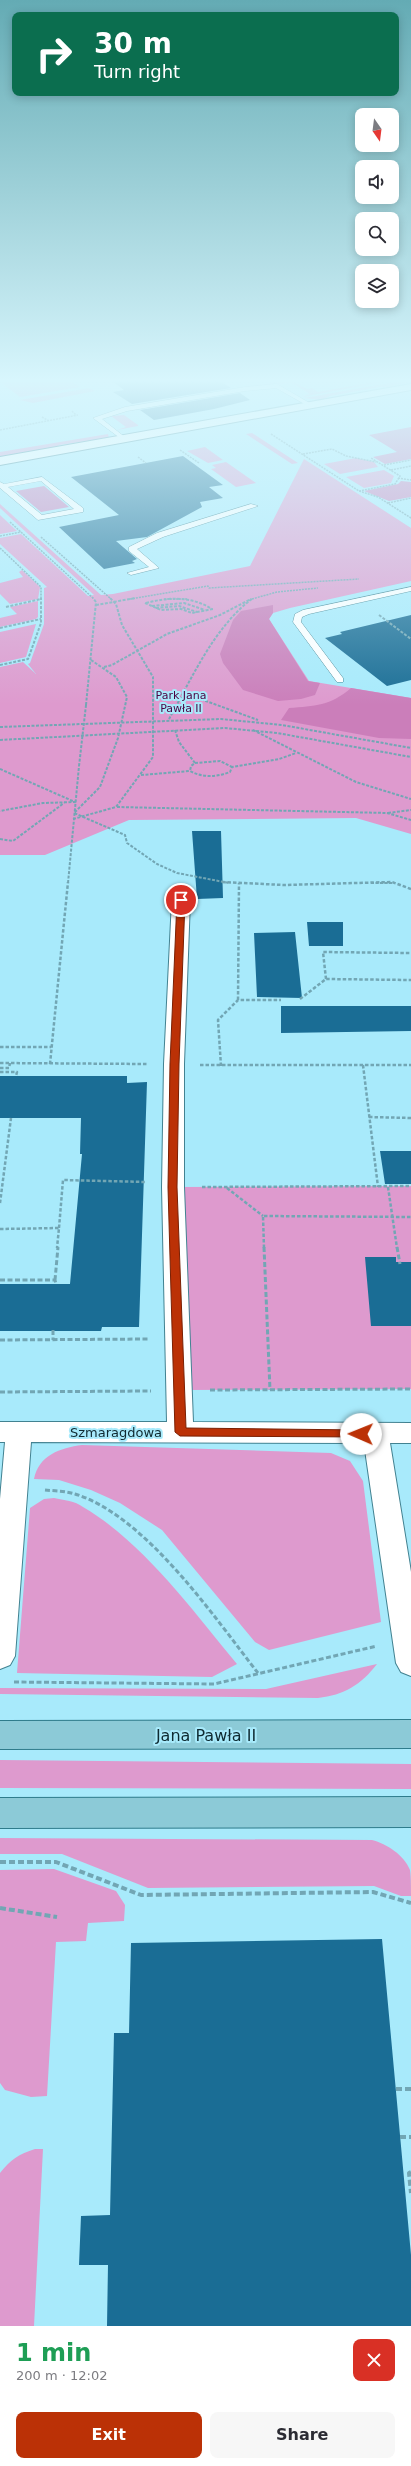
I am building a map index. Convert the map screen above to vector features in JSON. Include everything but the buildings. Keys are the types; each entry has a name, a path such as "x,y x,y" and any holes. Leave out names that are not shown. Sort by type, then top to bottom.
{"main road":[{"name":"Jana Pawła II","path":"0,1735 113,1736 411,1734"},
{"path":"0,1813 411,1812"}],"street":[{"path":"180,1432 163,1184 174,1064 181,900"},
{"path":"0,1656 10,1433"},
{"name":"Szmaragdowa","path":"10,1433 411,1433"},
{"path":"376,1434 411,1663"}],"lane":[{"path":"4,488 41,518 80,510 52,488"},
{"path":"131,574 155,568 132,549 160,535 254,506"},
{"path":"340,680 297,622 298,616 306,612 411,589"}],"path":[{"path":"354,488 387,503 411,518"},
{"path":"359,491 377,488"},
{"path":"387,503 411,498"},
{"path":"5,517 90,594 96,605 73,819 50,1064"},
{"path":"0,536 21,532"},
{"path":"36,533 113,602 122,625 139,651 153,677 153,756 141,775 116,807"},
{"path":"0,548 41,587 41,619 28,659 0,665"},
{"path":"96,605 208,586 209,588 366,578"},
{"path":"103,668 112,666 167,634 220,615 255,597 300,588 322,588"},
{"path":"169,720 230,618 255,597"},
{"path":"177,598 201,602 213,609 197,612 156,608 145,603 177,598"},
{"path":"6,606 41,599"},
{"path":"151,606 184,603 205,610"},
{"path":"156,608 179,606 197,612"},
{"path":"376,613 411,639"},
{"path":"0,628 41,619"},
{"path":"74,813 100,787 120,733 127,697 116,677 91,660"},
{"path":"184,693 262,722"},
{"path":"0,727 122,721 221,719 262,722 411,748"},
{"path":"0,740 176,730 250,729 411,757"},
{"path":"250,729 356,782 411,799"},
{"path":"176,730 182,746 196,763"},
{"path":"232,767 279,759 296,753"},
{"path":"190,771 191,766 196,763 216,761 227,762 232,767"},
{"path":"141,775 190,771 198,775 212,777 230,772 232,767"},
{"path":"0,769 75,802"},
{"path":"0,811 43,803 75,802"},
{"path":"0,839 13,841 64,803"},
{"path":"73,819 116,807 387,813 411,810"},
{"path":"74,813 126,835 127,843 162,866 176,872 239,883 392,882 411,889"},
{"path":"387,813 411,820"},
{"path":"221,1066 218,1020 238,1000 239,883"},
{"path":"326,979 323,952 411,953"},
{"path":"300,999 326,979 411,980"},
{"path":"238,1000 281,1000"},
{"path":"0,1047 51,1047"},
{"path":"0,1063 174,1064 221,1066 411,1066"},
{"path":"0,1068 8,1068 10,1063"},
{"path":"363,1065 378,1186"},
{"path":"0,1072 16,1072 16,1076"},
{"path":"369,1117 411,1118"},
{"path":"0,1203 12,1118"},
{"path":"56,1284 55,1280 63,1180 227,1188 411,1186"},
{"path":"388,1187 394,1217 400,1264"},
{"path":"227,1188 263,1216 411,1217"},
{"path":"263,1216 270,1390"},
{"path":"0,1229 59,1228"},
{"path":"0,1280 55,1280"},
{"path":"53,1330 53,1340"},
{"path":"0,1340 149,1339"},
{"path":"37,1492 52,1490 78,1495 97,1504 118,1517 173,1568 258,1673"},
{"path":"6,1682 214,1684 384,1644"},
{"path":"0,1862 56,1862 141,1895 373,1892 411,1903"},
{"path":"0,1908 22,1914 36,1913 57,1917"},
{"path":"396,2089 411,2089"},
{"path":"400,2137 411,2137"},
{"path":"411,2172 411,2193"}],"green space":[{"name":"Park Jana Pawła II","path":"290,488 348,488 411,528 411,581 290,608 273,613 269,619 309,681 411,698 411,834 356,818 129,820 45,855 0,855 0,667 23,662 36,674 28,664 30,663 44,624 44,588 47,587 0,544 0,538 21,534 88,596 94,595 0,508 0,504 101,595 113,594 250,566"},
{"path":"0,515 17,531 0,534"},
{"path":"22,570 40,587 38,599 10,604 0,594 0,583 23,577 19,572"},
{"path":"38,601 38,617 36,619 0,627 0,618 17,614 10,607"},
{"path":"36,624 26,657 0,663 0,632"},
{"path":"411,1186 411,1389 180,1390 173,1187"},
{"path":"82,1445 331,1453 350,1461 363,1481 381,1622 269,1650 255,1642 162,1530 120,1503 91,1490 59,1480 34,1479 41,1464 46,1458 66,1448"},
{"path":"54,1498 80,1505 126,1539 185,1600 237,1664 212,1677 17,1673 30,1508 44,1499"},
{"path":"377,1664 365,1678 351,1688 327,1697 318,1698 0,1694 0,1688 266,1689"},
{"path":"0,1760 411,1764 411,1789 0,1788"},
{"path":"0,1838 372,1840 389,1847 404,1860 410,1870 411,1896 401,1896 374,1886 148,1888 62,1854 0,1854"},
{"path":"54,1869 116,1891 125,1905 124,1921 88,1923 86,1941 56,1942 47,2096 31,2097 5,2090 0,2083 0,1870"},
{"path":"35,2149 43,2149 34,2326 0,2326 0,2173 7,2164 15,2158"}],"shaded area":[{"path":"35,488 46,488 69,507 41,512 16,491"},
{"path":"381,488 411,488 411,497 389,501 364,491"},
{"path":"273,605 273,613 269,619 308,681 320,683 315,695 301,699 278,701 243,690 223,663 220,654 233,620 241,611"},
{"path":"351,688 411,698 411,739 379,738 281,720 289,708 315,706 329,702"}],"route":[{"path":"181,900 174,1064 173,1187 180,1432 361,1434"}]}
